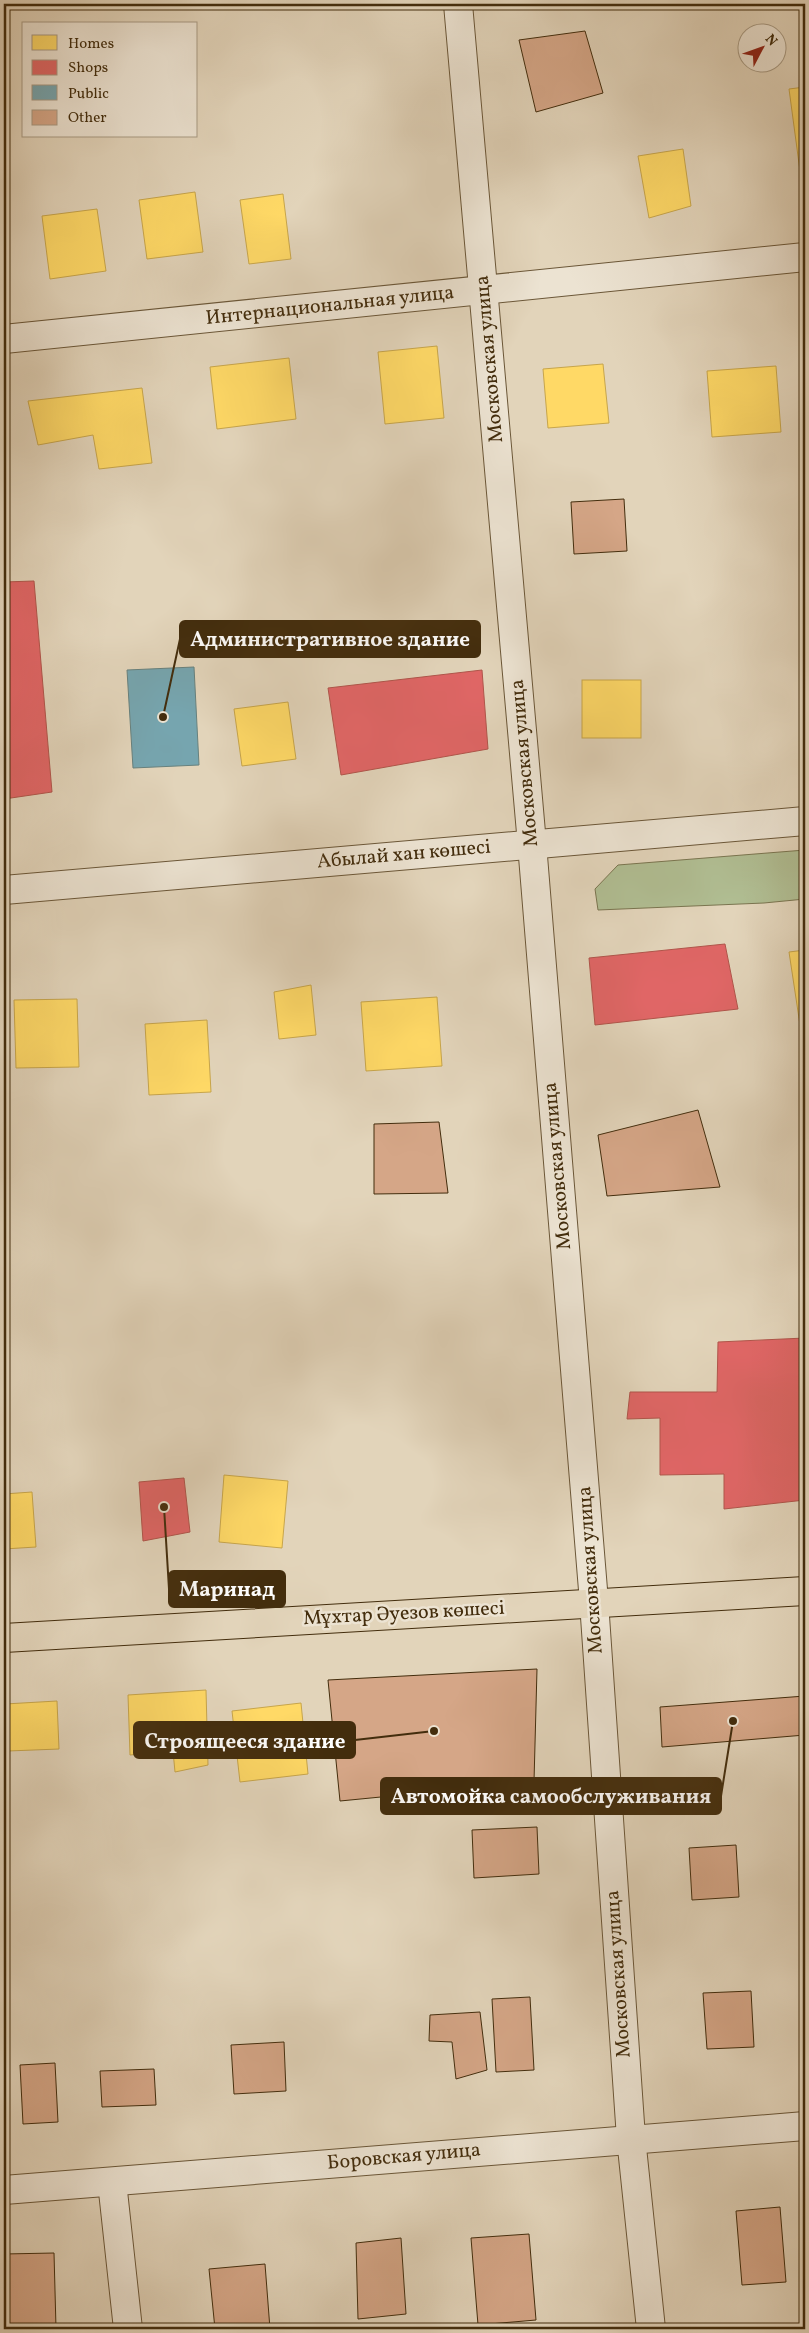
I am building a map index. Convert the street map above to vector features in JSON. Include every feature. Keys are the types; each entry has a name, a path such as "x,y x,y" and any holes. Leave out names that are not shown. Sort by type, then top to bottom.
{"main road":[{"name":"Мұхтар Әуезов көшесі","path":"4,1638 805,1591"}],"street":[{"name":"Московская улица","path":"458,4 485,290 532,844 594,1602 631,2138 651,2329"},
{"name":"Интернациональная улица","path":"4,339 805,256"},
{"name":"Абылай хан көшесі","path":"4,890 805,820"},
{"name":"Боровская улица","path":"4,2190 631,2138 805,2126"},
{"path":"112,2182 128,2329"}],"green space":[{"path":"805,850 805,899 764,903 598,910 595,889 618,865"}],"building: Homes":[{"path":"805,87 805,170 800,171 789,89"},
{"path":"683,149 691,206 649,218 638,156"},
{"path":"195,192 203,252 147,259 139,200"},
{"path":"283,194 291,259 249,264 240,200"},
{"path":"97,209 106,271 50,279 42,216"},
{"path":"437,346 444,418 385,424 378,352"},
{"path":"289,358 296,419 217,429 210,367"},
{"path":"603,364 609,423 548,428 543,369"},
{"path":"776,366 781,432 712,437 707,371"},
{"path":"142,388 152,463 99,469 93,435 38,445 28,401"},
{"path":"582,680 641,680 641,738 582,738"},
{"path":"288,702 296,759 242,766 234,709"},
{"path":"805,950 805,1058 789,952"},
{"path":"311,985 316,1035 279,1039 274,992"},
{"path":"437,997 442,1066 366,1071 361,1002"},
{"path":"77,999 79,1067 16,1068 14,1000"},
{"path":"207,1020 211,1092 149,1095 145,1024"},
{"path":"224,1475 288,1481 282,1548 219,1542"},
{"path":"32,1492 36,1547 4,1549 4,1494"},
{"path":"206,1690 208,1765 175,1772 173,1751 130,1755 128,1695"},
{"path":"57,1701 59,1749 8,1751 5,1704"},
{"path":"301,1703 308,1774 240,1782 232,1711"}],"building: Shops":[{"path":"34,581 52,792 4,799 4,582"},
{"path":"482,670 488,749 341,775 328,688"},
{"path":"725,944 738,1009 595,1025 589,958"},
{"path":"805,1338 805,1500 724,1509 724,1474 660,1475 660,1418 627,1419 630,1392 717,1392 718,1342"},
{"path":"184,1478 190,1532 143,1541 139,1482"}],"building: Public":[{"path":"194,667 199,765 133,768 127,670"}],"building: Other":[{"path":"585,31 603,93 536,112 519,40"},
{"path":"624,499 627,551 574,554 571,502"},
{"path":"698,1110 720,1187 607,1196 598,1135"},
{"path":"439,1122 448,1193 374,1194 374,1124"},
{"path":"537,1669 534,1782 340,1801 328,1680"},
{"path":"805,1696 805,1735 662,1747 660,1707"},
{"path":"537,1827 539,1874 474,1878 472,1830"},
{"path":"736,1845 739,1897 692,1900 689,1848"},
{"path":"751,1991 754,2047 707,2049 703,1993"},
{"path":"530,1997 534,2070 496,2072 492,1999"},
{"path":"480,2012 487,2070 456,2079 452,2042 429,2041 430,2015"},
{"path":"284,2042 286,2091 234,2094 231,2045"},
{"path":"55,2063 58,2122 23,2124 20,2065"},
{"path":"154,2069 156,2105 102,2107 100,2071"},
{"path":"780,2207 786,2282 742,2285 736,2211"},
{"path":"529,2234 536,2320 478,2325 471,2238"},
{"path":"401,2238 406,2314 358,2319 356,2243"},
{"path":"54,2253 56,2328 4,2329 4,2254"},
{"path":"265,2264 270,2329 215,2329 209,2269"}],"place":[{"name":"Административное здание","path":"163,717"},
{"name":"Маринад","path":"164,1507"},
{"name":"Автомойка самообслуживания","path":"733,1721"},
{"name":"Строящееся здание","path":"434,1731"}]}
